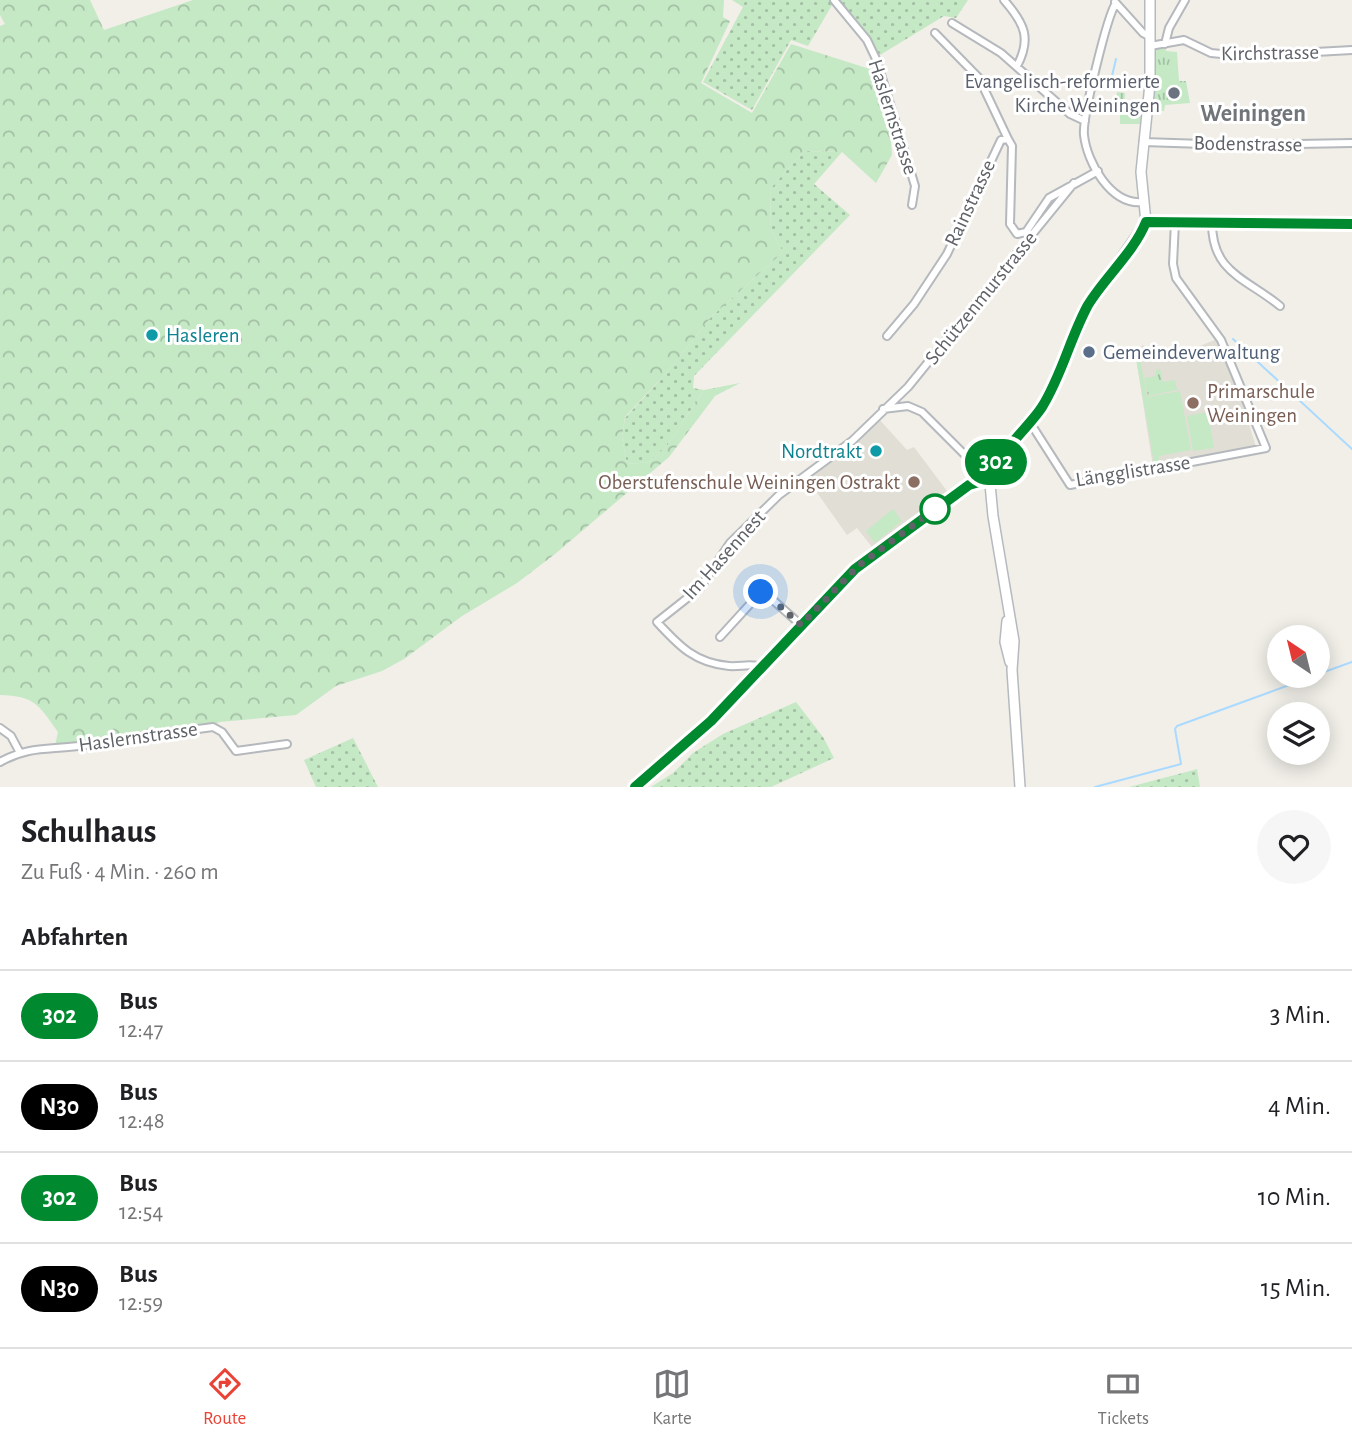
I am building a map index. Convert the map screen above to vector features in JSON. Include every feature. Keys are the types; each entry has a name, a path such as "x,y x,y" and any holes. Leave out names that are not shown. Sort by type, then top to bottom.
{"street":[{"name":"Haslernstrasse","path":"834,0 867,40 877,61 915,186 912,205"},
{"path":"1004,0 1026,30 1027,41 1017,66"},
{"path":"1020,787 1012,670 1014,641 1007,614 989,479 993,465 1031,424 1060,375 1087,308 1146,222 1142,202 1143,142 1150,84 1150,0"},
{"path":"1165,44 1169,28 1185,0"},
{"path":"1115,2 1149,41"},
{"path":"1115,2 1085,121 1087,146 1098,171 1119,198 1142,202"},
{"path":"953,23 1017,66 1070,114 1085,121"},
{"path":"935,33 979,78 1007,139"},
{"name":"Kirchstrasse","path":"1149,41 1165,44 1184,40 1210,54 1242,56 1352,50"},
{"name":"Rainstrasse","path":"887,337 914,304 947,254 988,172 996,144 1007,139 1012,154 1010,224 1013,232 1026,232 1049,198 1098,171"},
{"name":"Bodenstrasse","path":"1143,142 1234,145 1352,143"},
{"name":"Schützenmurstrasse","path":"883,408 920,373 1074,183"},
{"path":"1146,222 1352,224"},
{"name":"Längglistrasse","path":"1031,424 1070,485 1266,448 1220,340 1176,278 1173,264 1175,222"},
{"path":"1212,223 1216,251 1221,263 1280,306"},
{"path":"883,408 908,406 922,412 989,479"},
{"name":"Im Hasennest","path":"762,667 732,667 699,661 687,654 657,622 700,587 730,543 779,495 843,449 883,408"},
{"path":"635,787 704,728 801,625 873,554 969,485 989,479"},
{"path":"720,637 761,592 801,625"},
{"name":"Haslernstrasse","path":"19,751 214,727 222,732 236,751 287,744"},
{"path":"0,728 11,736 19,751 0,762"}],"shaded area":[{"name":"Primarschule Weiningen","path":"1217,339 1236,382 1256,447 1153,467 1135,351 1143,345 1156,355 1170,358"},
{"path":"878,418 907,450 914,447 947,491 872,547 857,528 847,535 808,480"}],"green space":[{"path":"0,0 90,0 104,30 193,0 724,0 723,17 730,21 701,83 752,113 791,44 876,71 889,120 892,155 876,183 842,152 804,151 770,189 771,230 783,252 711,317 669,370 625,417 622,437 627,464 649,462 667,446 704,390 740,383 715,396 669,457 517,583 462,616 404,659 382,671 336,686 296,715 219,722 213,727 55,746 58,732 35,703 21,697 0,695 0,26 5,24 0,15"},
{"path":"732,0 835,0 808,46 791,40 752,110 703,82 743,7"},
{"path":"839,0 968,0 956,18 944,16 880,55"},
{"path":"1165,47 1166,51 1177,52 1179,81 1186,81 1190,103 1165,105 1164,111 1152,110 1155,50"},
{"path":"1117,92 1125,93 1124,109 1142,110 1140,124 1120,124 1120,110 1116,109"},
{"path":"804,151 842,152 814,184 850,215 694,376 693,388 704,390 667,446 649,462 627,464 622,437 625,418 669,370 711,317 783,252 771,230 770,189"},
{"path":"1139,352 1147,397 1180,391 1191,450 1159,456 1159,462 1154,463 1135,353"},
{"path":"1160,369 1163,382 1175,380 1177,390 1148,396 1144,378 1156,376 1156,370"},
{"path":"1208,412 1214,448 1193,451 1187,416"},
{"path":"893,509 902,521 875,543 866,531"},
{"path":"796,702 823,737 834,758 771,787 651,787 673,773 693,753 723,734"},
{"path":"353,738 378,787 316,787 304,760"},
{"path":"1197,769 1200,787 1129,787 1194,770"}],"waterway":[{"path":"1111,80 1116,59"},
{"path":"1233,339 1352,449"},
{"path":"1330,670 1352,662"},
{"path":"1095,787 1181,764 1175,729 1177,726 1281,688"}],"bus line":[{"name":"302","path":"635,787 711,721 858,566 969,485 989,479 993,465 1027,429 1042,407 1060,375 1087,308 1146,222 1352,224"}],"place":[{"name":"Evangelisch-reformierte Kirche Weiningen","path":"1174,93"},
{"name":"Hasleren","path":"152,335"},
{"name":"Gemeindeverwaltung","path":"1089,352"},
{"name":"Primarschule Weiningen","path":"1193,403"},
{"name":"Nordtrakt","path":"876,451"},
{"name":"Oberstufenschule Weiningen Ostrakt","path":"914,482"}],"district":[{"name":"Weiningen","path":"1253,114"}],"route":[{"path":"761,592 801,625 858,566 935,509"}]}
